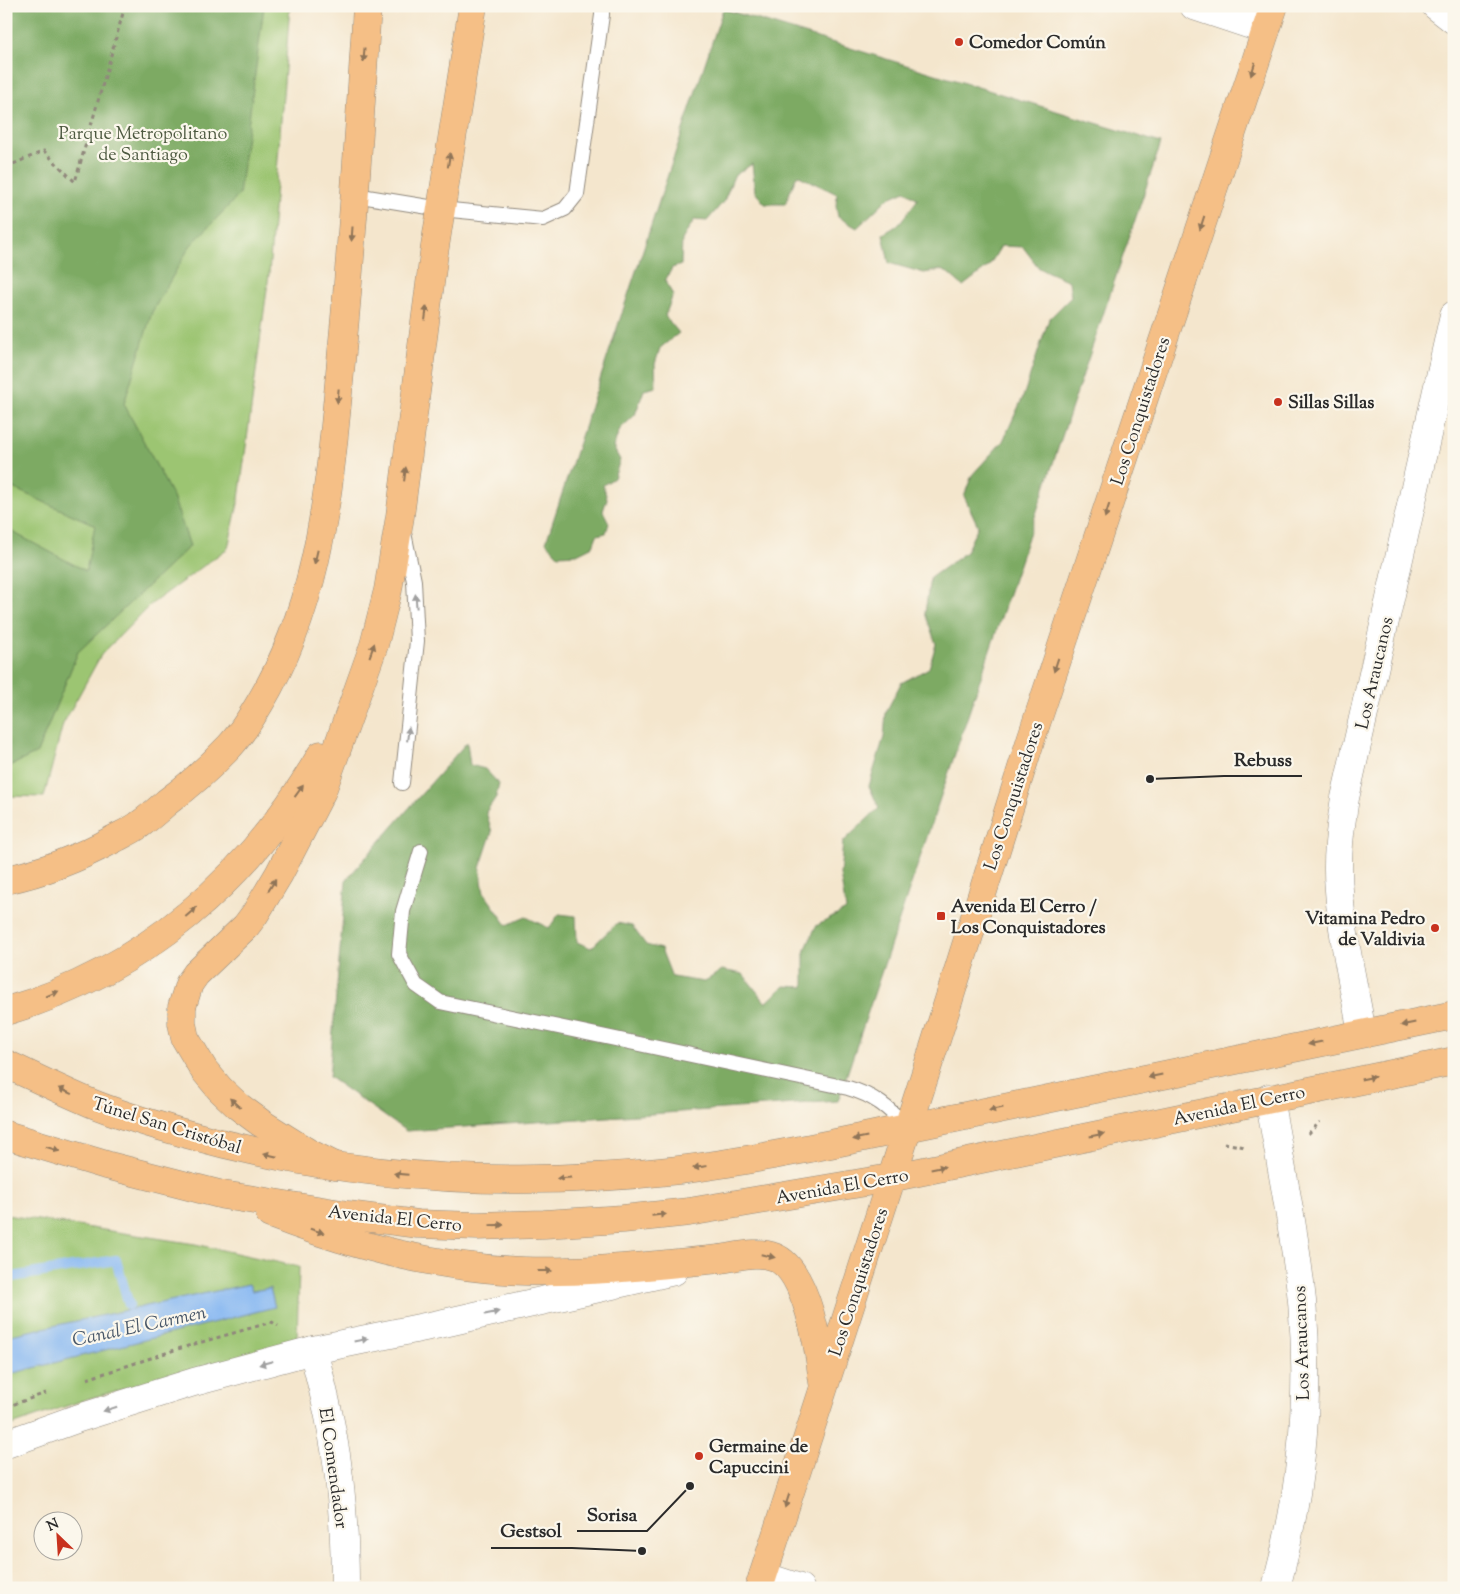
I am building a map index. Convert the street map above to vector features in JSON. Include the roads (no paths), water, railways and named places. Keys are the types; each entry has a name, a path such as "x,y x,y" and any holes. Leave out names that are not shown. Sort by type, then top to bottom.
{"main road":[{"path":"6,880 30,874 88,853 138,826 183,790 230,746 258,706 278,669 304,604 323,522 333,443 350,267 367,6"},
{"path":"473,6 434,253 400,516 388,590 374,645 322,791 279,874 246,926 196,974 189,984 182,1007 182,1023 189,1047 204,1070 220,1089 238,1106 261,1123 309,1153 335,1166 402,1174 468,1178 540,1179 612,1176 679,1170 806,1150 1454,1015"},
{"name":"Los Conquistadores","path":"761,1582 1031,739 1270,18"},
{"path":"6,1011 106,971 159,938 207,899 250,855 298,793 355,696"},
{"name":"Avenida El Cerro","path":"222,1194 348,1215 418,1224 477,1226 544,1224 623,1219 689,1212 890,1178 1454,1061"},
{"name":"Túnel San Cristóbal","path":"6,1064 92,1104 159,1126 227,1145 335,1166"},
{"path":"6,1135 106,1165 222,1194 306,1228 356,1244 402,1256 447,1264 524,1271 572,1271 763,1254 773,1256 788,1266 798,1282 812,1320 824,1388"}],"street":[{"path":"1194,6 1270,18"},
{"path":"1436,6 1454,20"},
{"name":"Los Araucanos","path":"1362,1033 1340,897 1339,832 1345,798 1454,315"},
{"name":"Los Araucanos","path":"1269,1098 1299,1284 1305,1364 1304,1412 1299,1470 1292,1519 1276,1588"},
{"path":"6,1444 76,1419 185,1385 313,1350 618,1285 720,1259"},
{"name":"El Comendador","path":"313,1350 332,1432 341,1490 345,1548 345,1588"},
{"path":"761,1582 800,1588"}],"lane":[{"path":"355,195 441,208 542,219 565,209 577,194 602,6"},
{"path":"400,516 414,581 417,641 402,783"},
{"path":"422,851 403,911 399,954 416,985 440,1002 848,1088 873,1097 894,1112 907,1128"}],"water":[{"name":"Canal El Carmen","path":"249,1284 252,1291 270,1288 275,1307 6,1375 6,1336"}],"waterway":[{"path":"6,1278 116,1260 129,1305"}],"place":[{"name":"Comedor Común","path":"959,42"},
{"name":"Sillas Sillas","path":"1278,402"},
{"name":"Rebuss","path":"1150,779"},
{"name":"Avenida El Cerro / Los Conquistadores","path":"941,916"},
{"name":"Vitamina Pedro de Valdivia","path":"1435,928"},
{"name":"Germaine de Capuccini","path":"699,1456"},
{"name":"Sorisa","path":"690,1486"},
{"name":"Gestsol","path":"642,1551"}],"park label":[{"name":"Parque Metropolitano de Santiago","path":"143,143"}]}
